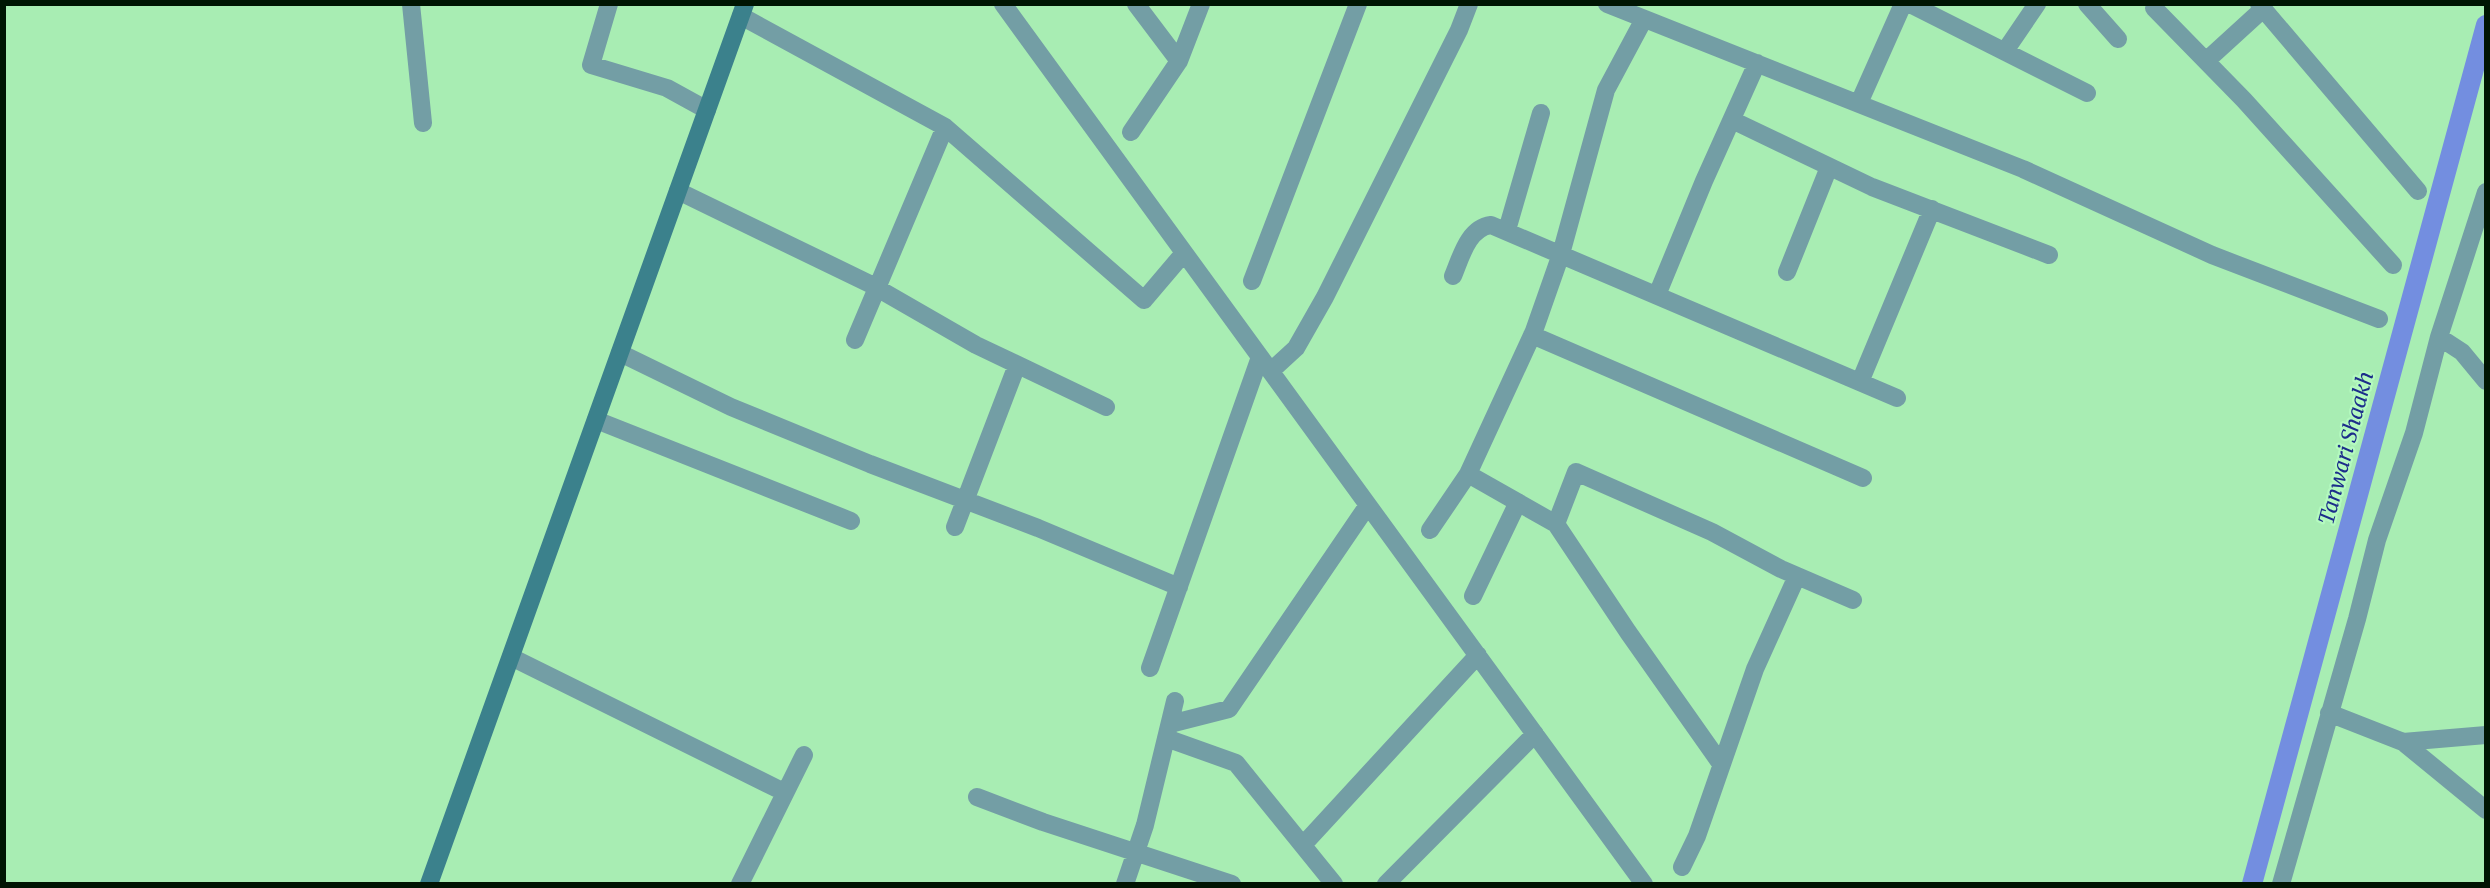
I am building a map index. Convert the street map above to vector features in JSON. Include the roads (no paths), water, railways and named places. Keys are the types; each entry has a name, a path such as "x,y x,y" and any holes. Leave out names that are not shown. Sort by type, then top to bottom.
{"main road":[{"path":"429,884 743,10"}],"street":[{"path":"411,4 423,123"},
{"path":"609,4 591,65 667,88 707,110"},
{"path":"1003,4 1644,884"},
{"path":"1136,4 1179,61"},
{"path":"1131,132 1179,61 1201,4"},
{"path":"1252,280 1271,224 1358,4"},
{"path":"1150,668 1221,461 1265,364 1296,348 1325,297 1459,30 1469,4"},
{"path":"1607,4 2023,169 2212,255 2379,320"},
{"path":"1859,103 1903,4"},
{"path":"1910,4 2087,93"},
{"path":"2005,51 2037,4"},
{"path":"2087,4 2118,39"},
{"path":"2206,61 2261,7 2418,191"},
{"path":"2154,8 2244,100 2393,265"},
{"path":"743,10 945,127 1144,300 1184,253"},
{"path":"1430,530 1468,474 1532,335 1561,254 1606,90 1644,19"},
{"path":"1658,295 1757,63"},
{"path":"1507,231 1541,113"},
{"path":"1732,120 1872,187 2049,255"},
{"path":"855,340 945,127"},
{"path":"1787,272 1829,167"},
{"path":"678,191 876,289 1017,365 1106,407"},
{"path":"2281,884 2377,540 2414,433 2439,337 2486,192"},
{"path":"1860,382 1932,209"},
{"path":"1453,276 1469,239 1481,226 1491,225 1897,398"},
{"path":"1532,335 1863,478"},
{"path":"2439,337 2462,352 2486,381"},
{"path":"620,353 731,407 870,464 1038,528 1179,587"},
{"path":"955,527 1017,365"},
{"path":"596,420 851,521"},
{"path":"1556,524 1576,472 1712,532 1797,576 1853,600"},
{"path":"1468,474 1556,524 1628,632 1721,764"},
{"path":"1473,596 1518,502"},
{"path":"1168,731 1228,709 1368,505"},
{"path":"1682,867 1697,836 1755,669 1797,576"},
{"path":"1303,844 1478,655"},
{"path":"511,657 784,792"},
{"path":"1125,884 1175,701"},
{"path":"2329,713 2403,742 2486,810"},
{"path":"1168,731 1236,763 1334,884"},
{"path":"1386,884 1535,734"},
{"path":"2403,742 2486,735"},
{"path":"740,884 804,755"},
{"path":"977,797 1135,853 1232,884"}],"waterway":[{"name":"Tanwari Shaakh","path":"2252,884 2486,25"}]}
